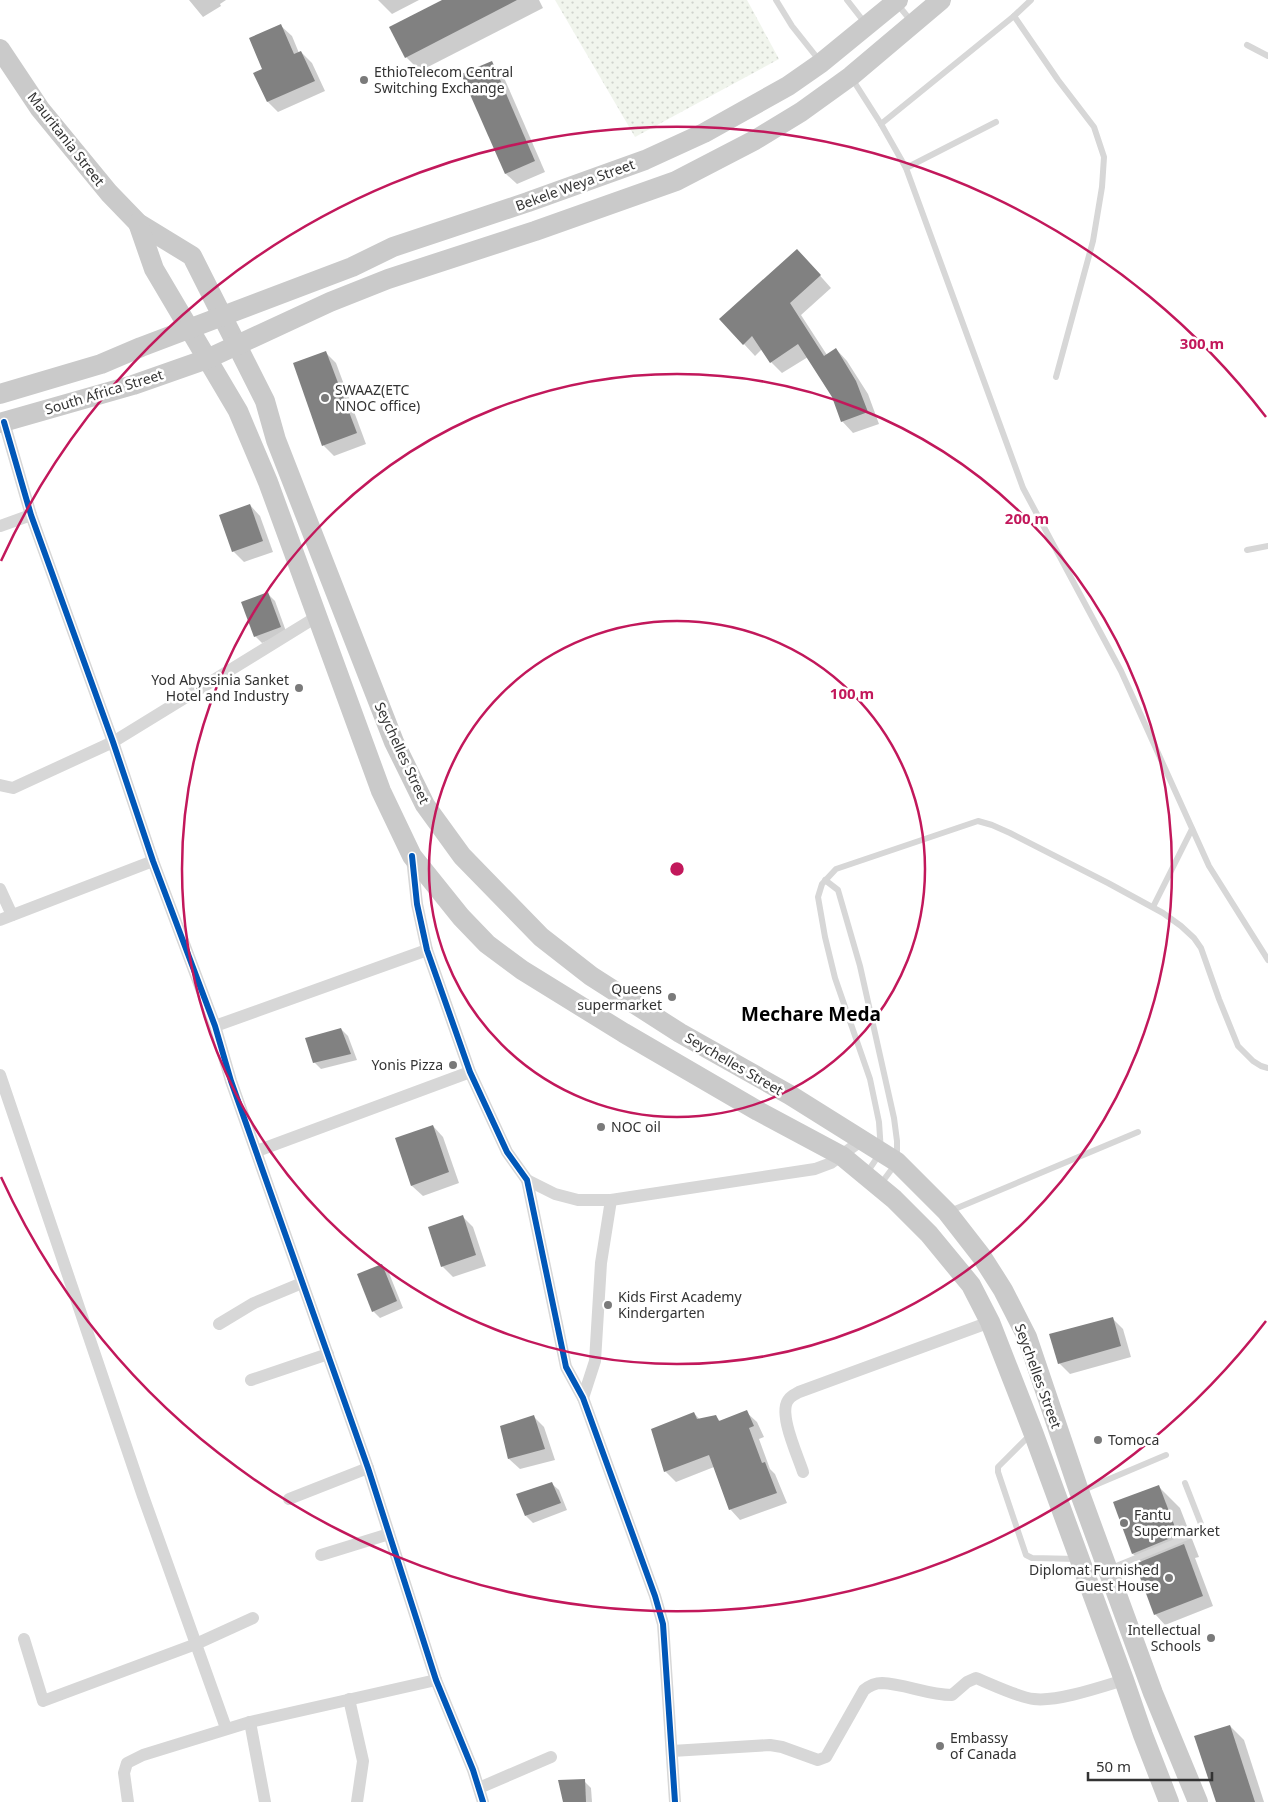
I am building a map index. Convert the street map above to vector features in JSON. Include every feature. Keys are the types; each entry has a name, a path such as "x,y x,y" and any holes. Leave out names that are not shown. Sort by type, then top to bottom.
{"main road":[{"name":"South Africa Street","path":"2,422 133,385 208,359 330,302 388,279 535,232 676,181 755,140 802,112 851,76 941,0"},
{"name":"Bekele Weya Street","path":"190,329 352,266 394,247 645,160 704,133 788,86 821,63 896,1"},
{"name":"Mauritania Street","path":"0,49 40,109 109,193 138,223 192,256 223,316"},
{"name":"Mauritania Street","path":"138,223 154,269 208,359"},
{"name":"Seychelles Street","path":"223,316 265,401 276,440 394,742 425,805 462,856 541,938 591,976 680,1033 748,1070 889,1157 947,1212 982,1257 1003,1290 1027,1337 1079,1491 1153,1693 1198,1802"},
{"name":"South Africa Street","path":"0,394 101,364 190,329"},
{"name":"Seychelles Street","path":"208,359 238,411 268,482 381,791 412,856 461,917 487,944 522,970 758,1111 842,1156 894,1199 929,1234 971,1285 990,1322 1033,1432 1124,1680 1142,1735 1169,1802"}],"street":[{"path":"2,422 31,515 113,742 153,861 215,1026 231,1081 368,1468 436,1680 483,1802"},
{"path":"0,526 31,515"},
{"path":"0,785 13,788 113,742 318,616"},
{"path":"412,856 417,904 427,950 470,1072 507,1152 527,1180 566,1367 583,1398 655,1596 663,1624 676,1802"},
{"path":"0,889 6,918 153,861"},
{"path":"215,1026 427,950"},
{"path":"257,1151 470,1072"},
{"path":"0,1075 142,1496 226,1728"},
{"path":"527,1180 555,1194 578,1200 611,1200 815,1169 831,1163 862,1140"},
{"path":"583,1398 595,1361 601,1263 611,1200"},
{"path":"219,1324 254,1302 302,1282"},
{"path":"803,1472 785,1419 785,1408 789,1398 799,1392 990,1322"},
{"path":"251,1380 328,1354"},
{"path":"289,1499 368,1468"},
{"path":"321,1555 390,1534"},
{"path":"24,1639 43,1701 196,1644 253,1618"},
{"path":"672,1752 770,1746 782,1747 818,1760 826,1757 864,1690 871,1685 881,1683 941,1695 952,1695 967,1682 976,1678 1032,1699 1042,1700 1082,1692 1124,1680"},
{"path":"128,1802 124,1773 127,1763 143,1755 226,1728 436,1680"},
{"path":"349,1700 363,1761 357,1802"},
{"path":"250,1722 265,1802"},
{"path":"479,1788 551,1757"}],"lane":[{"path":"776,0 792,26 821,63"},
{"path":"848,0 867,25"},
{"path":"881,124 1014,16 1031,0"},
{"path":"896,1 913,23"},
{"path":"1014,16 1058,80 1094,127 1104,156 1102,187 1093,242 1056,377"},
{"path":"1247,45 1268,56"},
{"path":"851,76 906,168 1023,488 1121,671 1209,866 1268,960"},
{"path":"906,168 996,122"},
{"path":"1247,550 1268,546"},
{"path":"889,1157 870,1079 835,978 825,937 818,897 819,890 825,880 836,869 978,821 1010,833 1153,907 1181,926 1202,948 1219,999 1238,1046 1261,1066 1268,1068"},
{"path":"1153,907 1192,829"},
{"path":"825,880 838,890 860,966 894,1118 897,1141 889,1157 872,1181"},
{"path":"947,1212 1138,1132"},
{"path":"872,1181 889,1157"},
{"path":"1033,1432 998,1467 998,1472 1026,1555 1032,1558 1079,1559"},
{"path":"1079,1491 1166,1455"},
{"path":"1108,1570 1197,1534 1201,1530 1201,1524 1185,1483"}],"shaded area":[{"path":"555,0 747,0 779,59 635,137"}],"building":[{"path":"442,0 517,0 405,58 389,27"},
{"path":"281,24 294,54 301,51 315,81 267,102 253,73 262,69 249,38"},
{"path":"492,61 535,161 505,174 461,74"},
{"path":"797,249 821,275 790,303 824,356 836,348 856,381 868,412 841,422 832,397 798,344 770,363 752,336 743,345 719,319"},
{"name":"SWAAZ(ETC NNOC office)","path":"326,351 357,433 322,446 293,363"},
{"path":"250,504 263,541 232,552 219,515"},
{"path":"268,592 281,627 254,637 241,602"},
{"path":"341,1028 351,1054 313,1063 305,1038"},
{"path":"433,1125 449,1172 411,1186 395,1138"},
{"path":"463,1215 476,1255 441,1267 428,1227"},
{"path":"382,1264 397,1301 372,1312 357,1274"},
{"path":"1113,1317 1121,1346 1058,1364 1049,1334"},
{"path":"747,1410 754,1426 749,1428 762,1463 765,1462 777,1493 729,1510 709,1455 664,1472 651,1429 694,1412 697,1419 716,1415 719,1421"},
{"path":"534,1415 545,1449 508,1459 500,1426"},
{"path":"552,1482 561,1503 525,1516 516,1494"},
{"path":"1159,1485 1178,1535 1132,1554 1113,1502"},
{"name":"Diplomat Furnished Guest House","path":"1184,1544 1203,1596 1154,1615 1135,1564"},
{"path":"1230,1725 1255,1802 1216,1802 1194,1736"},
{"path":"585,1779 586,1802 563,1802 558,1780"}],"cycle path":[{"path":"4,422 31,515 113,742 153,861 215,1026 231,1081 368,1468 436,1680 473,1770 483,1802"},
{"path":"412,856 417,904 427,950 470,1072 507,1152 527,1180 566,1367 583,1398 655,1596 663,1624 675,1802"}],"place":[{"name":"EthioTelecom Central Switching Exchange","path":"364,80"},
{"name":"SWAAZ(ETC NNOC office)","path":"325,398"},
{"name":"Yod Abyssinia Sanket Hotel and Industry","path":"299,688"},
{"name":"Queens supermarket","path":"672,997"},
{"name":"Yonis Pizza","path":"453,1065"},
{"name":"NOC oil","path":"601,1127"},
{"name":"Kids First Academy Kindergarten","path":"608,1305"},
{"name":"Tomoca","path":"1098,1440"},
{"name":"Fantu Supermarket","path":"1124,1523"},
{"name":"Diplomat Furnished Guest House","path":"1169,1578"},
{"name":"Intellectual Schools","path":"1211,1638"},
{"name":"Embassy of Canada","path":"940,1746"}],"district":[{"name":"Mechare Meda","path":"811,1014"}]}
